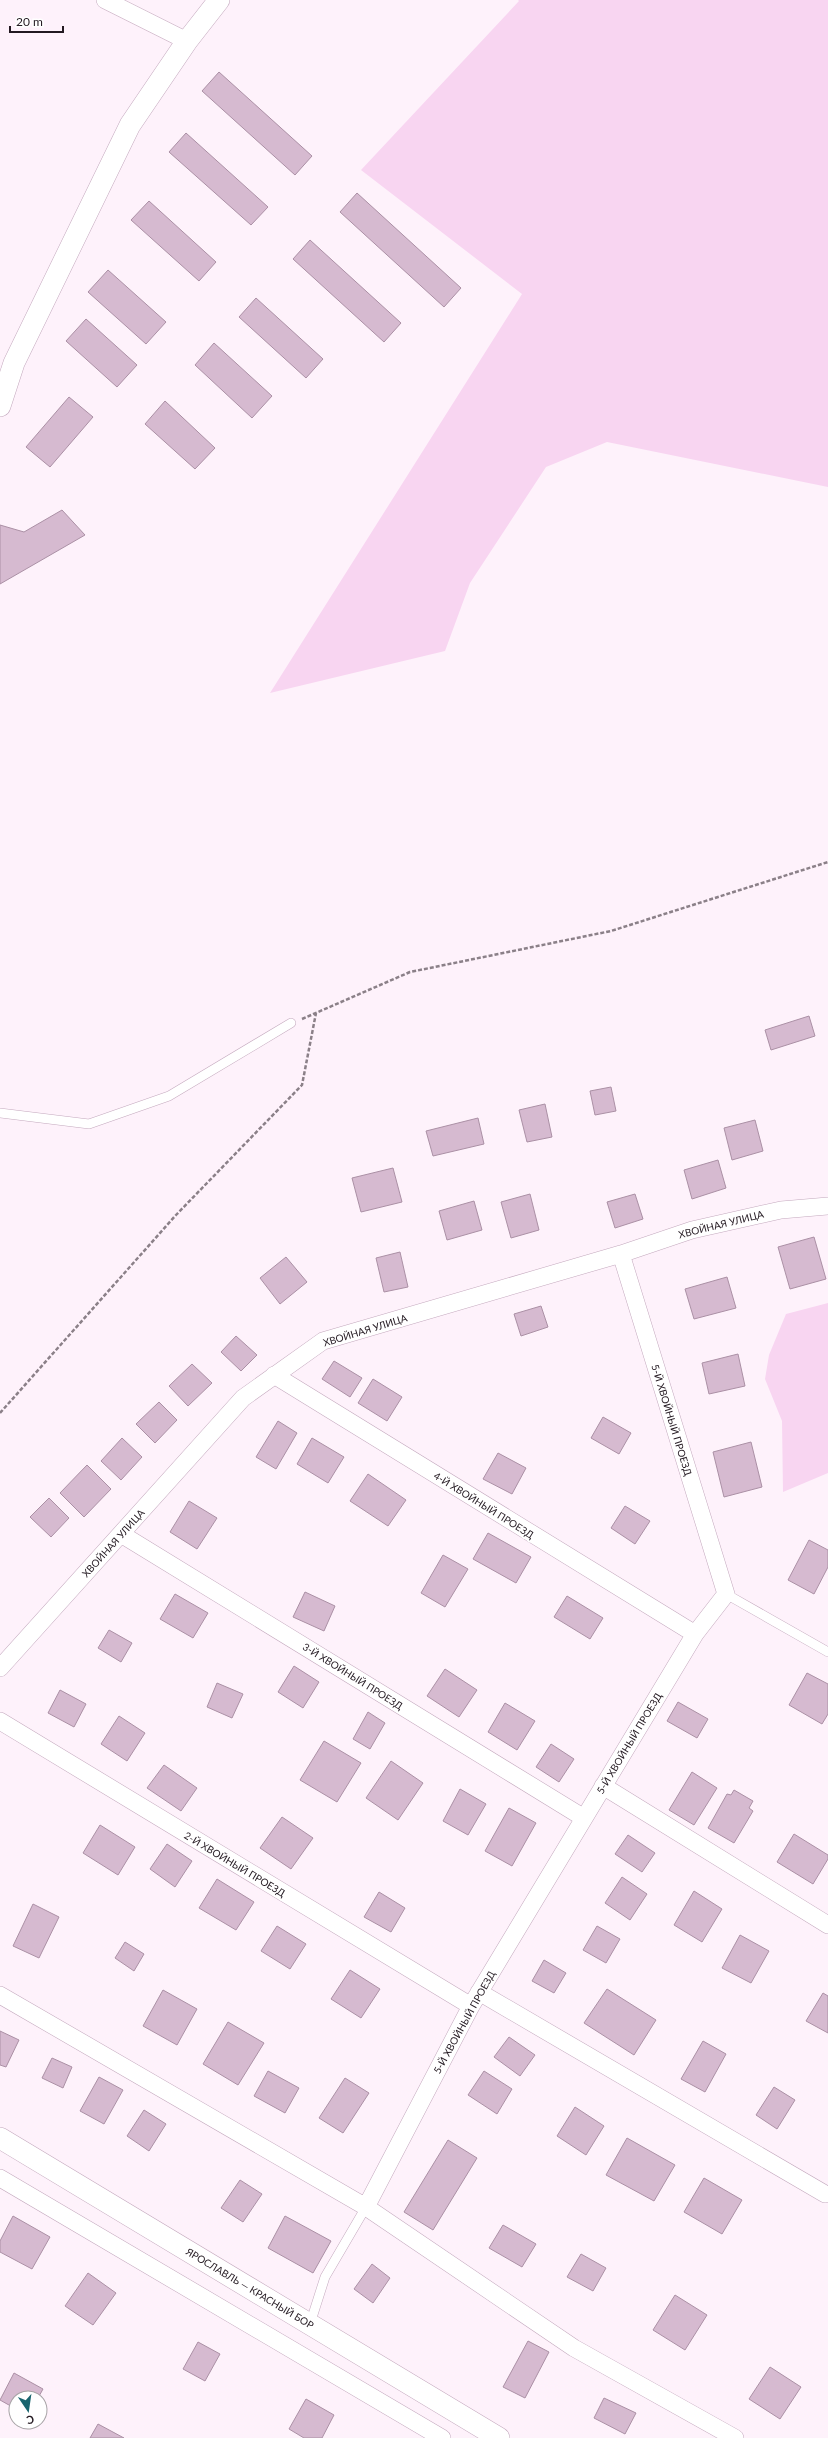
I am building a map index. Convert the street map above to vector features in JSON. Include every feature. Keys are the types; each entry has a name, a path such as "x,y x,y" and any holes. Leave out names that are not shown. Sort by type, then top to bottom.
{"street":[{"path":"105,0 187,41"},
{"path":"0,406 14,363 130,125 187,41 219,0"},
{"name":"ХВОЙНАЯ УЛИЦА","path":"0,1668 243,1398 323,1341 621,1254 692,1230 781,1210 828,1206"},
{"name":"5-Й ХВОЙНЫЙ ПРОЕЗД","path":"366,2207 471,2006 695,1634 726,1594 621,1254"},
{"name":"4-Й ХВОЙНЫЙ ПРОЕЗД","path":"274,1375 695,1634"},
{"name":"3-Й ХВОЙНЫЙ ПРОЕЗД","path":"121,1534 584,1818"},
{"name":"2-Й ХВОЙНЫЙ ПРОЕЗД","path":"0,1721 471,2006"},
{"path":"603,1786 828,1925"},
{"path":"480,1992 825,2194"},
{"path":"0,1995 366,2207 574,2348 736,2438"},
{"name":"ЯРОСЛАВЛЬ — КРАСНЫЙ БОР","path":"0,2138 499,2438"},
{"path":"0,2178 442,2438"}],"lane":[{"path":"0,1113 89,1124 169,1096 290,1023"},
{"path":"726,1594 828,1652"},
{"path":"310,2324 325,2277 366,2207"}],"path":[{"path":"290,1023 410,972 611,931 828,862"},
{"path":"0,1413 176,1215 302,1085 316,1013"}],"shaded area":[{"path":"518,0 828,0 828,487 607,442 546,467 470,583 445,651 270,693 522,294 361,170 519,1"},
{"path":"828,1303 828,1473 783,1492 782,1421 765,1379 769,1355 786,1314"}],"building":[{"path":"219,72 312,156 295,175 202,91"},
{"path":"186,133 268,207 251,225 169,152"},
{"path":"357,193 461,288 444,307 340,212"},
{"path":"149,201 216,262 199,281 131,220"},
{"path":"310,240 401,323 384,342 293,259"},
{"path":"108,270 166,322 146,344 88,292"},
{"path":"256,298 323,359 306,378 239,317"},
{"path":"86,319 137,365 117,387 66,341"},
{"path":"214,343 272,396 252,418 195,365"},
{"path":"69,397 93,417 50,467 26,447"},
{"path":"165,401 215,448 195,469 145,424"},
{"path":"62,510 85,535 0,584 0,525 24,532"},
{"path":"809,1016 815,1036 771,1050 765,1030"},
{"path":"611,1087 616,1111 595,1115 590,1091"},
{"path":"545,1104 552,1137 527,1142 519,1110"},
{"path":"478,1118 484,1144 433,1156 426,1131"},
{"path":"755,1120 763,1151 732,1160 724,1128"},
{"path":"718,1160 726,1188 692,1199 684,1170"},
{"path":"393,1168 402,1202 361,1212 352,1178"},
{"path":"530,1194 539,1230 511,1238 501,1202"},
{"path":"635,1194 643,1219 615,1228 607,1202"},
{"path":"474,1201 482,1230 447,1240 439,1211"},
{"path":"814,1237 826,1279 790,1289 778,1247"},
{"path":"400,1252 408,1287 384,1292 376,1258"},
{"path":"286,1257 307,1282 280,1304 260,1278"},
{"path":"727,1277 736,1308 694,1319 685,1289"},
{"path":"541,1306 548,1327 521,1336 514,1314"},
{"path":"236,1336 257,1355 241,1371 221,1352"},
{"path":"738,1354 745,1386 709,1394 702,1363"},
{"path":"334,1361 362,1378 350,1397 322,1379"},
{"path":"192,1364 212,1383 188,1406 169,1386"},
{"path":"373,1379 402,1397 387,1421 358,1403"},
{"path":"159,1402 177,1420 155,1443 136,1424"},
{"path":"603,1417 631,1433 619,1454 591,1438"},
{"path":"278,1421 297,1433 276,1469 256,1457"},
{"path":"122,1438 142,1457 121,1480 101,1461"},
{"path":"312,1438 344,1457 328,1483 297,1464"},
{"path":"751,1442 762,1487 724,1497 713,1452"},
{"path":"498,1453 526,1468 512,1494 483,1479"},
{"path":"87,1465 111,1489 84,1517 60,1493"},
{"path":"368,1474 406,1500 388,1526 350,1501"},
{"path":"49,1498 69,1518 51,1537 30,1517"},
{"path":"189,1501 217,1518 197,1549 170,1532"},
{"path":"625,1506 650,1521 635,1544 611,1528"},
{"path":"488,1533 531,1557 516,1583 473,1559"},
{"path":"809,1540 828,1550 828,1567 814,1594 788,1580"},
{"path":"443,1555 468,1569 445,1607 421,1593"},
{"path":"305,1592 335,1606 324,1631 293,1617"},
{"path":"175,1594 208,1613 193,1638 160,1619"},
{"path":"567,1596 603,1618 590,1639 554,1617"},
{"path":"109,1630 132,1643 121,1662 98,1648"},
{"path":"294,1666 319,1682 303,1708 278,1692"},
{"path":"445,1669 477,1690 459,1717 427,1696"},
{"path":"807,1673 828,1684 828,1714 822,1724 789,1705"},
{"path":"217,1683 243,1694 232,1718 207,1707"},
{"path":"60,1690 86,1704 74,1727 48,1713"},
{"path":"678,1702 708,1719 697,1738 667,1721"},
{"path":"505,1703 535,1721 517,1750 488,1732"},
{"path":"368,1712 385,1723 370,1749 353,1739"},
{"path":"119,1716 145,1733 127,1761 101,1744"},
{"path":"324,1741 361,1763 337,1802 300,1780"},
{"path":"551,1744 574,1759 559,1782 536,1767"},
{"path":"391,1761 423,1783 398,1820 366,1798"},
{"path":"164,1765 197,1788 181,1811 147,1788"},
{"path":"692,1772 717,1788 694,1825 669,1810"},
{"path":"460,1789 486,1804 468,1835 443,1821"},
{"path":"734,1790 753,1801 749,1808 753,1811 734,1843 708,1828 727,1794 731,1795"},
{"path":"509,1808 536,1823 512,1866 485,1851"},
{"path":"282,1817 313,1838 291,1869 260,1848"},
{"path":"100,1825 135,1847 118,1875 83,1853"},
{"path":"794,1834 828,1855 828,1859 813,1884 777,1862"},
{"path":"628,1835 655,1853 642,1872 615,1854"},
{"path":"167,1844 192,1861 175,1887 150,1869"},
{"path":"622,1877 647,1894 630,1920 605,1903"},
{"path":"217,1879 254,1902 236,1930 199,1908"},
{"path":"694,1891 722,1909 702,1942 674,1925"},
{"path":"379,1892 405,1908 391,1932 364,1917"},
{"path":"33,1904 59,1917 39,1958 13,1946"},
{"path":"277,1926 306,1944 290,1969 261,1951"},
{"path":"597,1926 620,1939 606,1963 583,1950"},
{"path":"740,1935 769,1951 751,1983 722,1968"},
{"path":"125,1942 144,1954 134,1971 115,1958"},
{"path":"544,1960 566,1973 554,1993 532,1981"},
{"path":"350,1970 380,1989 361,2018 331,1999"},
{"path":"607,1989 656,2020 634,2055 584,2023"},
{"path":"163,1990 197,2009 177,2045 143,2026"},
{"path":"823,1993 828,1996 828,2033 806,2021"},
{"path":"228,2022 264,2043 238,2085 203,2064"},
{"path":"0,2031 19,2040 6,2067 0,2065"},
{"path":"509,2037 535,2055 520,2076 494,2057"},
{"path":"703,2041 726,2054 705,2092 681,2079"},
{"path":"52,2058 72,2067 63,2088 42,2078"},
{"path":"268,2071 299,2088 285,2113 254,2096"},
{"path":"484,2071 512,2089 497,2114 468,2095"},
{"path":"99,2077 123,2090 104,2124 80,2111"},
{"path":"345,2078 369,2093 343,2133 319,2118"},
{"path":"774,2087 795,2100 777,2129 756,2115"},
{"path":"575,2107 604,2126 586,2155 557,2136"},
{"path":"144,2110 166,2124 149,2151 127,2136"},
{"path":"627,2138 675,2165 654,2201 606,2175"},
{"path":"448,2140 477,2158 433,2230 404,2212"},
{"path":"704,2178 742,2200 722,2234 684,2212"},
{"path":"240,2180 262,2194 243,2222 221,2208"},
{"path":"13,2216 50,2237 32,2269 0,2252 0,2241"},
{"path":"285,2216 331,2241 313,2273 268,2248"},
{"path":"503,2225 536,2244 522,2267 489,2248"},
{"path":"581,2254 606,2268 593,2291 567,2277"},
{"path":"372,2264 390,2278 373,2303 354,2289"},
{"path":"88,2273 116,2293 93,2325 65,2306"},
{"path":"675,2295 707,2315 685,2350 653,2330"},
{"path":"528,2341 549,2352 525,2398 503,2387"},
{"path":"198,2342 220,2354 205,2381 183,2369"},
{"path":"770,2367 801,2387 780,2419 749,2399"},
{"path":"14,2373 43,2389 8,2390 8,2404 0,2400"},
{"path":"604,2398 636,2413 625,2434 594,2418"},
{"path":"306,2399 334,2415 322,2438 304,2438 289,2429"},
{"path":"98,2424 124,2438 90,2438"}]}
